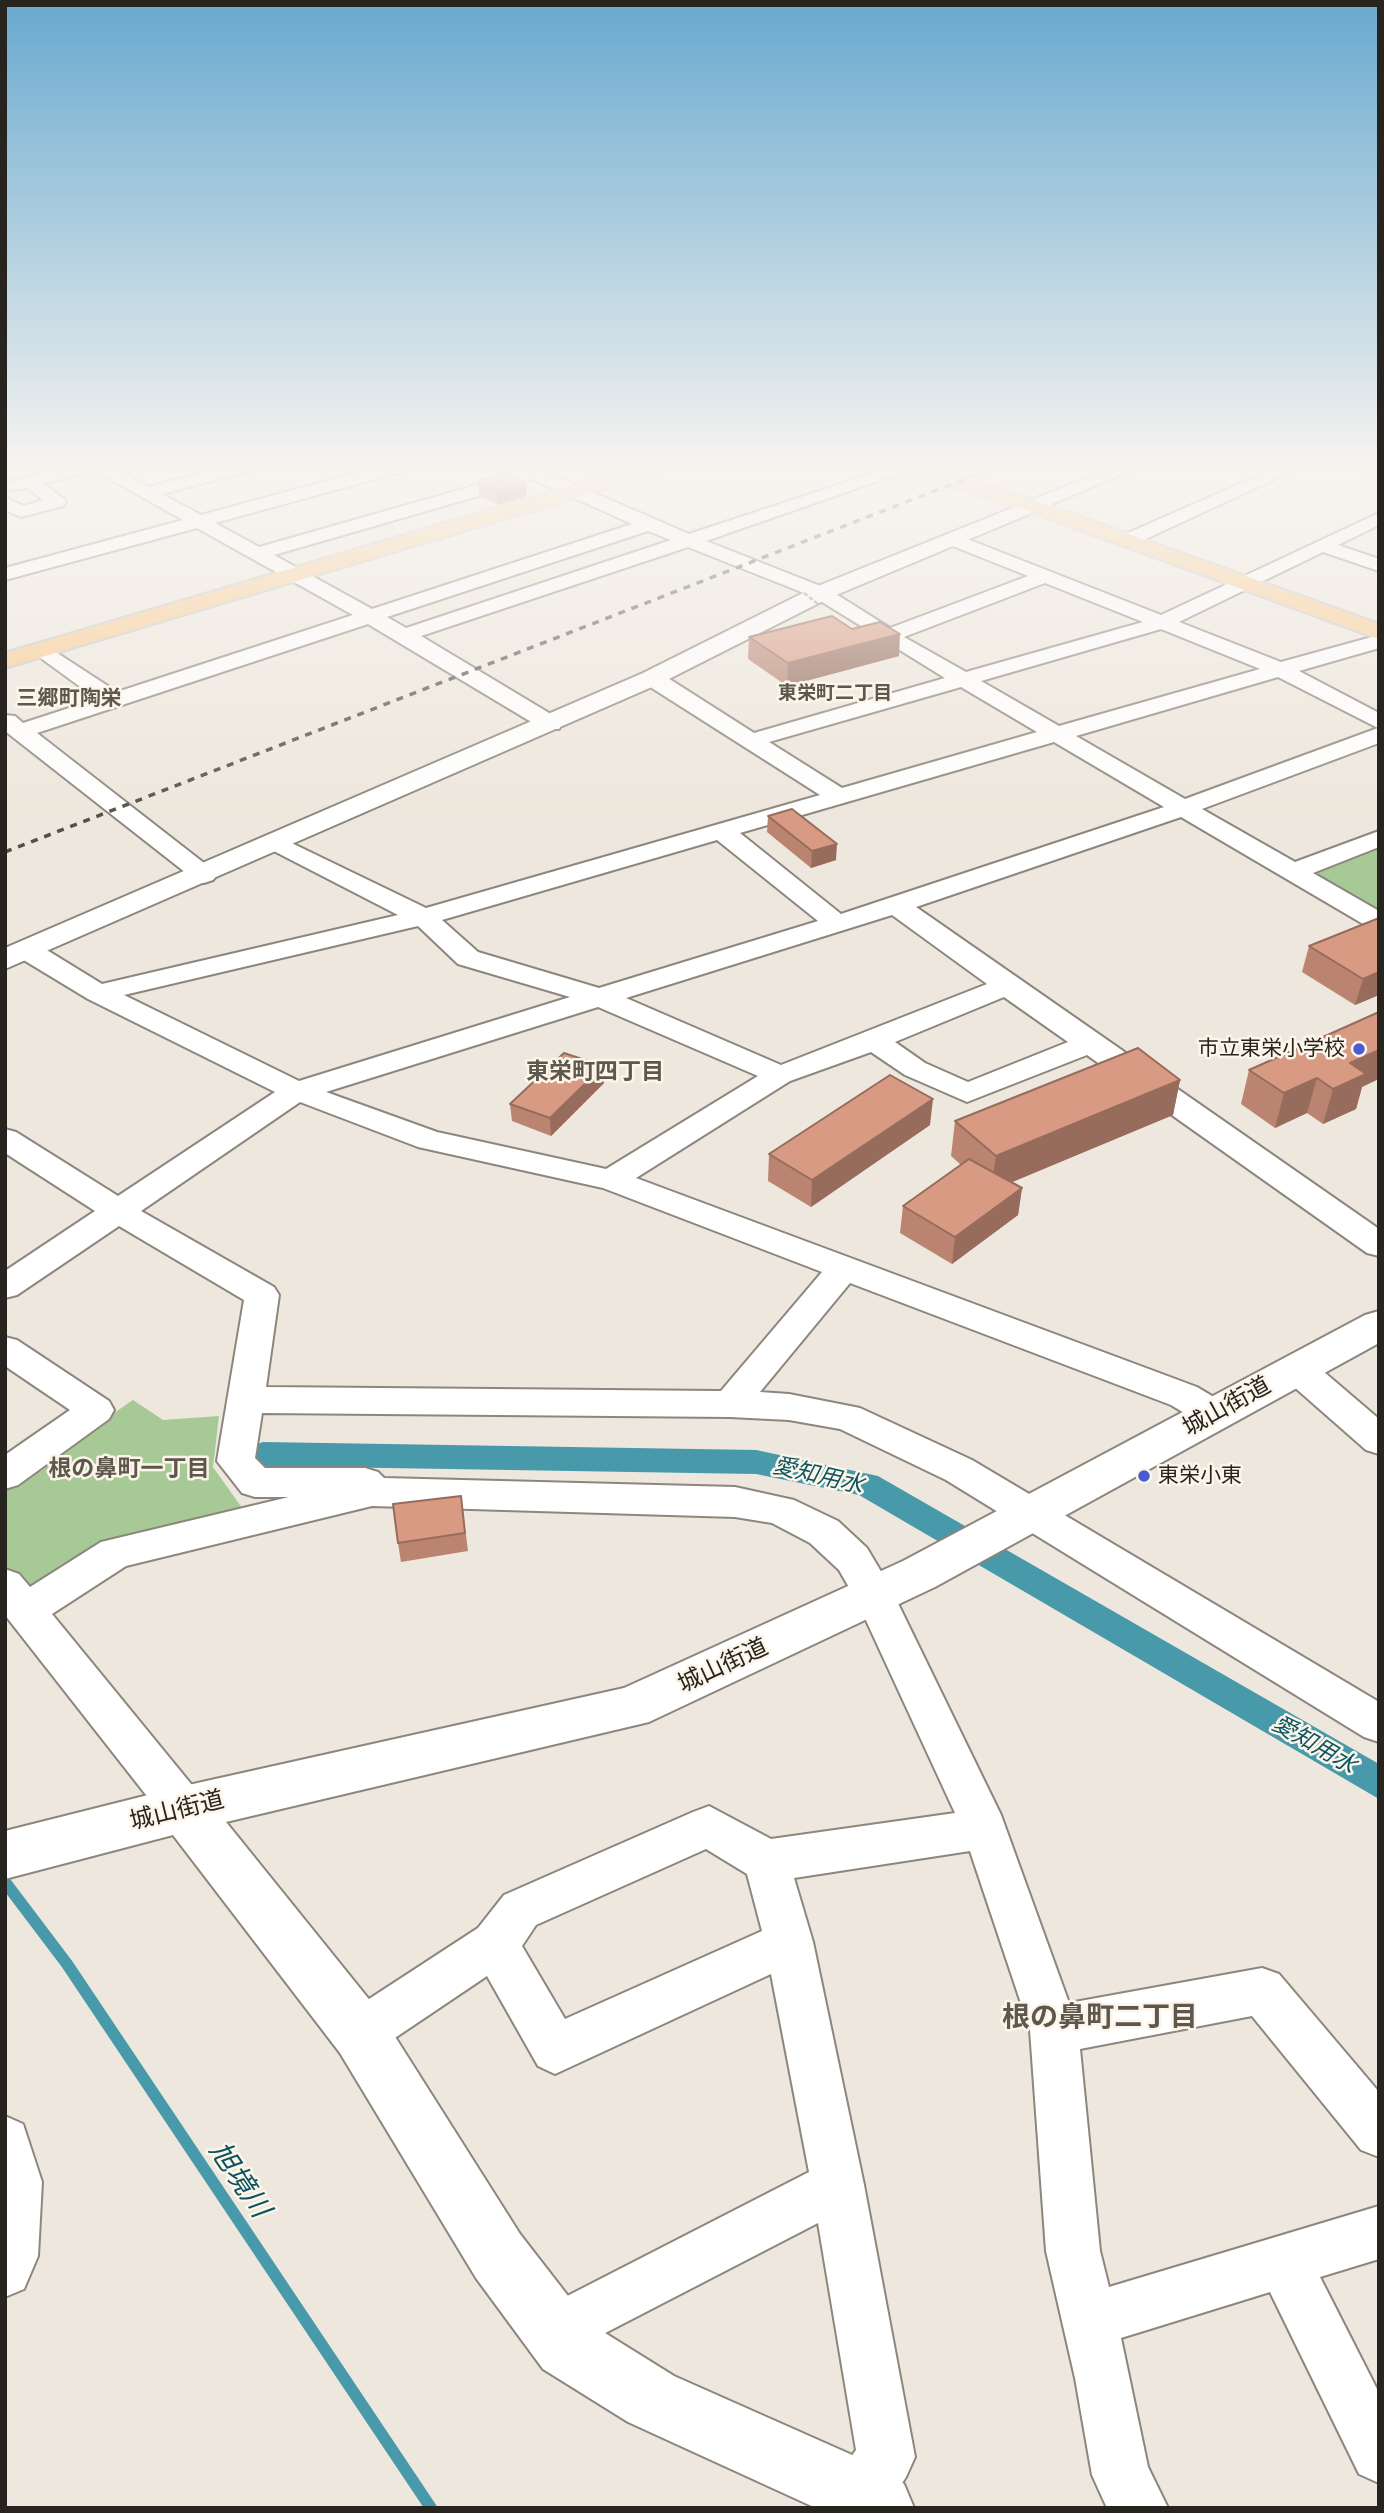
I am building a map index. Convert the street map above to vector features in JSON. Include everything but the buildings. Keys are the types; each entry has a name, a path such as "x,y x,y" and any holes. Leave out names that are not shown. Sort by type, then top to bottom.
{"main road":[{"path":"5,661 267,584"},
{"path":"1252,584 1379,632"}],"street":[{"path":"310,584 404,635 551,724"},
{"path":"13,726 116,701 463,584"},
{"path":"404,635 558,584"},
{"path":"787,584 888,636 1379,922"},
{"path":"16,955 551,724 844,584"},
{"path":"888,636 1023,584"},
{"path":"1065,584 1279,669 1379,722"},
{"path":"753,740 1161,623 1241,584"},
{"path":"97,993 424,917 1379,641"},
{"path":"41,651 116,701"},
{"path":"652,678 838,796"},
{"path":"13,726 204,875"},
{"path":"5,1287 296,1091 896,905 1184,808 1379,735"},
{"path":"723,832 838,924"},
{"path":"1293,872 1379,838"},
{"path":"275,842 424,917 468,958 602,998 779,1075"},
{"path":"896,905 1007,986 1379,1245"},
{"path":"16,955 296,1091 429,1140 611,1180 1184,1396 1214,1414"},
{"path":"611,1180 779,1075 874,1041 1007,986"},
{"path":"874,1041 915,1069 967,1093 1091,1043"},
{"path":"5,1139 119,1212 262,1295 236,1461 255,1483 365,1482 374,1492"},
{"path":"730,1404 844,1268"},
{"name":"城山街道","path":"7,1854 184,1809 632,1707 919,1574 1379,1325"},
{"path":"5,1349 96,1410 5,1475"},
{"path":"1297,1369 1379,1440"},
{"path":"245,1400 730,1404 789,1407 846,1417 959,1470 1021,1519 1379,1724"},
{"path":"766,1861 789,1942 838,2185 886,2457 864,2503 651,2399 566,2346 498,2256 360,2033 15,1598 116,1553 374,1492 735,1502 780,1510 824,1532 853,1559 875,1596 985,1829 1054,2030 1073,2250 1090,2319 1121,2475 1139,2508"},
{"path":"360,2033 495,1944 520,1910 709,1826 766,1861 985,1829"},
{"path":"495,1944 555,2049 789,1942"},
{"path":"1054,2030 1262,1991 1379,2132"},
{"path":"5,2141 16,2182 11,2256 5,2270"},
{"path":"555,2331 838,2185"},
{"path":"1090,2319 1379,2232"},
{"path":"1283,2261 1379,2454"}],"green space":[{"path":"1379,846 1379,914 1309,874"},
{"path":"133,1400 163,1420 219,1416 213,1467 245,1512 31,1597 5,1567 5,1488"}],"waterway":[{"name":"愛知用水","path":"263,1454 756,1462 867,1485 1379,1783"},
{"name":"旭境川","path":"5,1882 67,1964 431,2508"}],"railway":[{"path":"5,852 694,584"}],"place":[{"name":"市立東栄小学校","path":"1359,1049"},
{"name":"東栄小東","path":"1144,1476"}],"district":[{"name":"東栄町二丁目","path":"835,694"},
{"name":"三郷町陶栄","path":"69,699"},
{"name":"東栄町四丁目","path":"595,1072"},
{"name":"根の鼻町一丁目","path":"129,1469"},
{"name":"根の鼻町二丁目","path":"1100,2018"}]}
